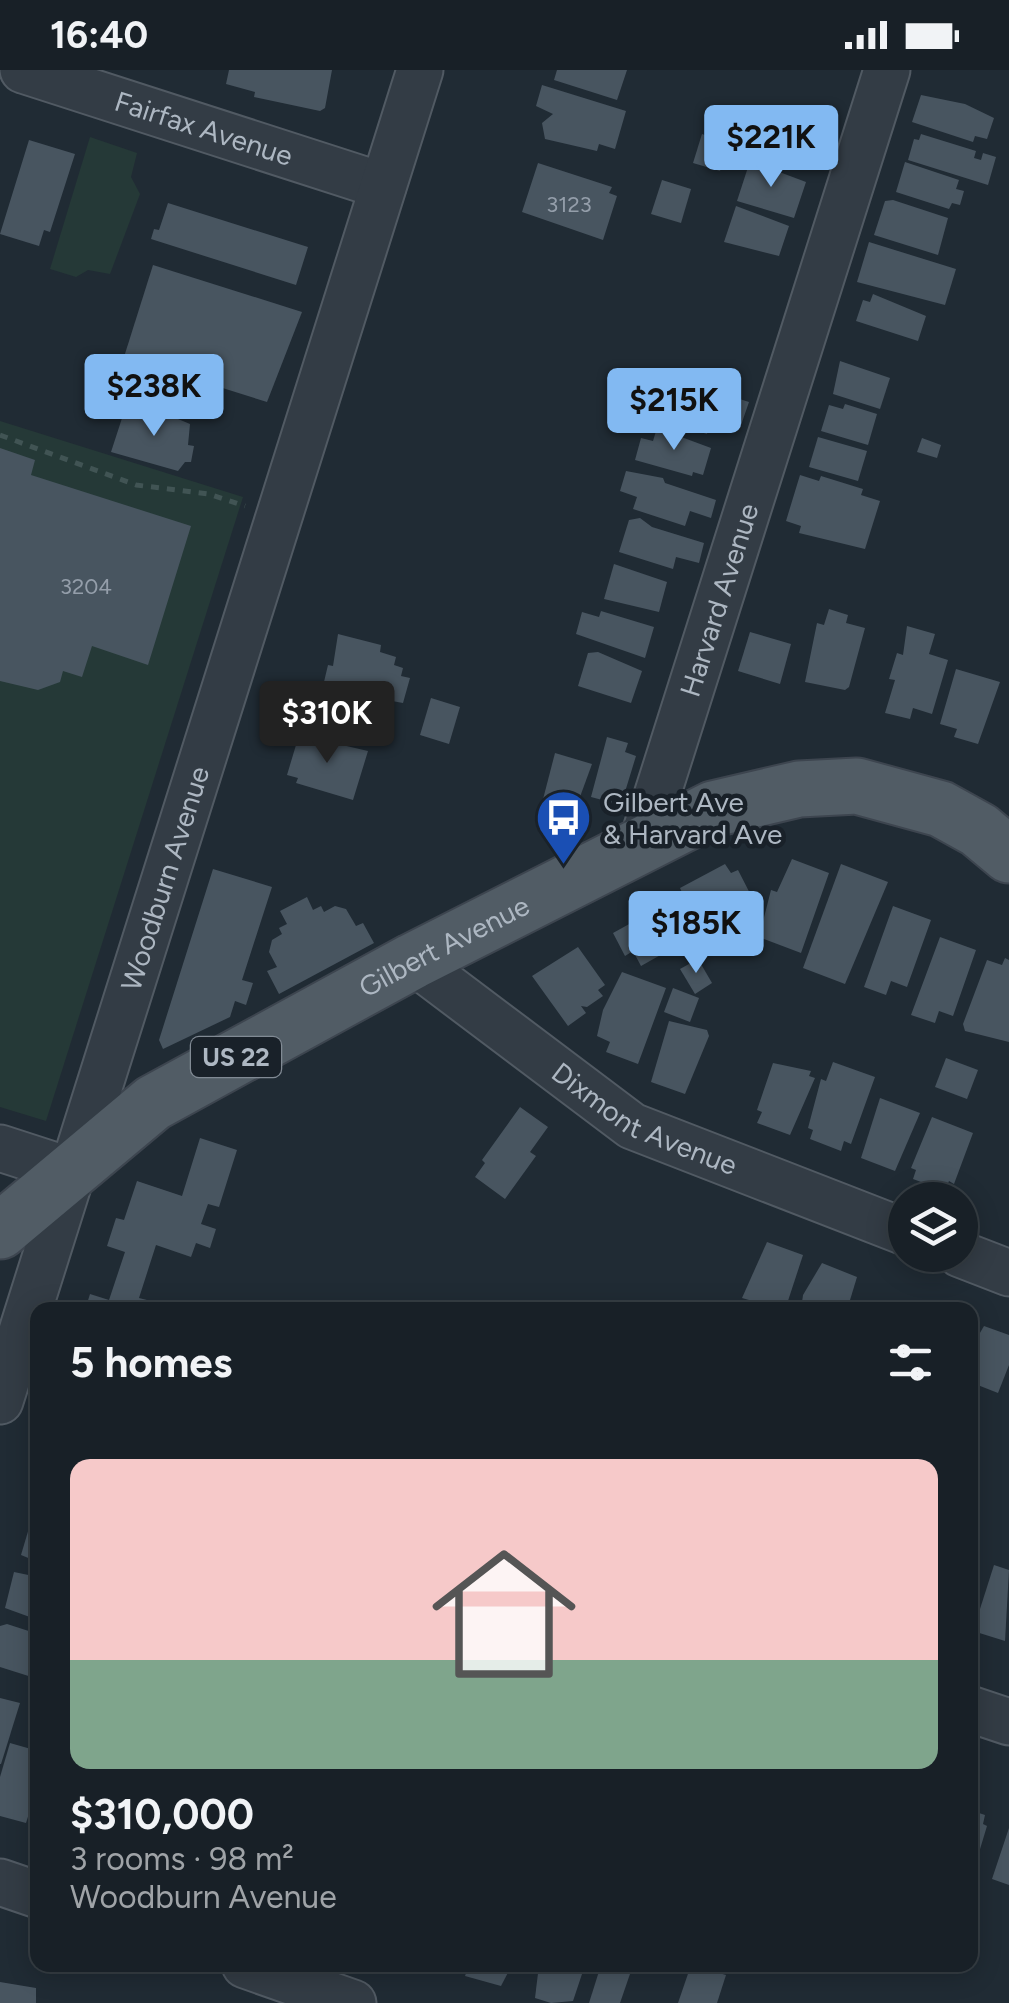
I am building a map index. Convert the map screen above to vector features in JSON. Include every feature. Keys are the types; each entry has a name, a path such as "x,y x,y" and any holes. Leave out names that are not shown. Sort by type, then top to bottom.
{"main road":[{"name":"Gilbert Avenue","path":"70,1171 152,1103 413,961 714,809 799,789 858,786 941,808 979,830 1009,855"},
{"name":"US 22","path":"0,1230 70,1171"}],"street":[{"name":"Fairfax Avenue","path":"23,70 383,186"},
{"name":"Woodburn Avenue","path":"37,1302 70,1171 420,70"},
{"name":"Harvard Avenue","path":"642,843 886,70"},
{"name":"Dixmont Avenue","path":"413,961 632,1126 888,1225"},
{"path":"0,1148 70,1171"},
{"path":"978,1261 1009,1273"},
{"name":"Woodburn Avenue","path":"14,1395 30,1331"},
{"path":"978,1712 1009,1722"},
{"path":"0,1882 30,1892"},
{"path":"265,1972 352,2003"}],"path":[{"path":"0,434 136,486 209,494 248,507"}],"green space":[{"path":"90,137 137,153 131,177 140,194 110,274 88,270 76,277 50,269"},
{"path":"0,421 243,497 46,1121 0,1107"}],"building":[{"path":"229,70 332,70 325,108 320,111 254,97 255,92 226,84"},
{"path":"557,70 627,70 617,100 554,80"},
{"path":"542,85 626,111 615,149 599,144 597,151 545,139 542,123 553,114 536,106"},
{"path":"921,95 965,104 994,118 987,139 975,136 973,142 912,122"},
{"path":"702,134 728,143 720,171 693,163"},
{"path":"921,134 976,151 974,158 981,160 983,153 996,157 988,185 908,160 914,139 919,140"},
{"path":"29,140 75,154 50,232 44,230 39,246 0,234"},
{"path":"750,161 806,182 794,218 737,201"},
{"path":"905,162 959,180 956,189 964,191 960,205 952,203 949,209 896,192"},
{"path":"538,163 612,187 609,193 617,196 603,240 522,212"},
{"path":"662,180 691,189 681,223 651,214"},
{"path":"893,200 948,218 938,255 874,235 885,201"},
{"path":"168,203 308,247 296,285 151,239 154,229 159,230"},
{"path":"736,206 789,226 779,256 724,242"},
{"path":"869,242 956,269 945,305 857,282"},
{"path":"153,265 302,312 267,402 124,357"},
{"path":"873,294 926,316 918,341 856,321 863,300 870,302"},
{"path":"840,361 890,378 880,409 833,394"},
{"path":"671,377 749,402 740,428 719,421 716,430 708,428 707,434 658,419"},
{"path":"845,404 877,414 868,445 821,431 829,405 843,409"},
{"path":"147,406 190,424 188,445 194,446 191,462 185,462 178,471 111,452 124,412 133,415 136,407"},
{"path":"657,428 711,448 703,475 693,472 692,476 635,460 641,438 653,441"},
{"path":"818,437 867,451 858,481 809,467"},
{"path":"922,438 941,445 937,458 917,452"},
{"path":"0,448 35,460 31,475 191,526 148,665 92,646 82,677 63,671 60,682 38,690 0,681"},
{"path":"626,471 663,478 665,483 716,500 711,518 690,511 685,526 633,509 637,497 620,491"},
{"path":"800,475 819,481 821,476 863,489 861,495 880,501 865,549 799,533 801,526 786,521"},
{"path":"640,518 652,527 704,543 699,563 676,557 673,569 619,552 629,520"},
{"path":"614,564 667,582 659,612 604,599"},
{"path":"829,609 848,615 846,623 865,628 845,690 805,682 817,623 824,625"},
{"path":"601,611 654,627 645,658 576,634 582,612 599,617"},
{"path":"907,626 935,634 929,654 948,660 932,714 913,708 910,719 885,713 895,680 889,679 897,653 903,655"},
{"path":"750,632 791,644 780,684 738,671"},
{"path":"338,634 381,645 380,652 396,657 394,665 403,668 401,676 410,678 403,703 392,701 388,716 356,707 357,700 323,686 328,665 333,666"},
{"path":"598,652 642,671 631,703 578,686 588,653"},
{"path":"956,669 1000,682 978,744 954,737 957,729 940,724"},
{"path":"431,698 460,707 449,744 420,735"},
{"path":"299,735 368,751 353,800 296,783 298,778 287,775"},
{"path":"607,737 628,743 625,752 636,756 621,805 591,797"},
{"path":"555,753 592,764 573,816 541,807"},
{"path":"792,859 829,873 801,953 759,937 771,890 777,892"},
{"path":"725,864 731,873 738,870 759,911 733,926 739,937 710,953 680,888"},
{"path":"841,864 888,882 845,984 803,968"},
{"path":"213,869 272,887 242,980 253,983 246,1005 235,1001 230,1017 163,1049 159,1040"},
{"path":"307,897 313,910 321,906 324,912 335,906 346,909 356,926 363,923 374,943 279,994 267,971 277,967 269,952 272,940 282,934 279,928 287,924 280,911"},
{"path":"893,906 931,920 907,987 891,981 886,995 864,987"},
{"path":"660,907 680,944 641,966 633,951 625,956 613,933"},
{"path":"940,937 976,950 953,1016 939,1011 935,1023 911,1015"},
{"path":"578,947 605,985 598,990 603,996 587,1007 581,1006 586,1013 568,1026 532,976"},
{"path":"1005,958 1009,960 1009,1042 965,1031 963,1024 987,960 1002,965"},
{"path":"698,959 712,983 695,994 680,969"},
{"path":"622,972 666,988 638,1064 606,1052 610,1042 597,1036 603,1010"},
{"path":"673,988 699,998 690,1022 664,1012"},
{"path":"669,1021 707,1030 709,1036 685,1094 651,1082"},
{"path":"946,1058 978,1070 967,1099 935,1087"},
{"path":"833,1062 875,1077 851,1144 844,1141 841,1151 810,1139 813,1130 808,1128 821,1079 826,1081"},
{"path":"773,1063 811,1071 809,1076 815,1078 790,1135 757,1123 762,1112 757,1110"},
{"path":"880,1098 920,1113 895,1171 861,1158"},
{"path":"520,1107 548,1127 530,1152 536,1156 505,1199 475,1177 485,1163 482,1160"},
{"path":"932,1117 973,1133 955,1182 921,1182 913,1179 916,1170 911,1168"},
{"path":"200,1138 237,1150 219,1207 208,1204 201,1224 216,1229 210,1248 196,1243 191,1257 156,1245 139,1298 151,1302 88,1302 90,1294 109,1300 125,1252 107,1246 116,1218 124,1220 137,1181 182,1196"},
{"path":"767,1242 803,1255 788,1302 742,1298"},
{"path":"822,1263 857,1277 849,1302 802,1302"},
{"path":"984,1326 1009,1335 1009,1365 998,1393 978,1385 978,1336"},
{"path":"30,1525 30,1559 21,1555"},
{"path":"994,1565 1009,1570 1005,1641 978,1633 978,1615"},
{"path":"14,1572 30,1575 30,1617 5,1608"},
{"path":"7,1624 30,1631 30,1676 0,1667 0,1626"},
{"path":"0,1698 20,1703 1,1764 0,1764"},
{"path":"10,1743 30,1749 30,1810 26,1823 0,1816 0,1777"},
{"path":"978,1813 985,1815 983,1824 987,1826 978,1856"},
{"path":"1009,1828 1009,1885 992,1879"},
{"path":"466,1972 508,1972 501,1986 465,1976"},
{"path":"538,1972 583,1972 573,2001 551,2003 535,1998"},
{"path":"599,1972 631,1972 620,2003 589,2003"},
{"path":"689,1972 726,1975 717,2003 678,2003"},
{"path":"0,1982 36,1988 36,2003 0,2003"}],"place":[{"name":"Gilbert Ave & Harvard Ave","path":"564,867"}]}
